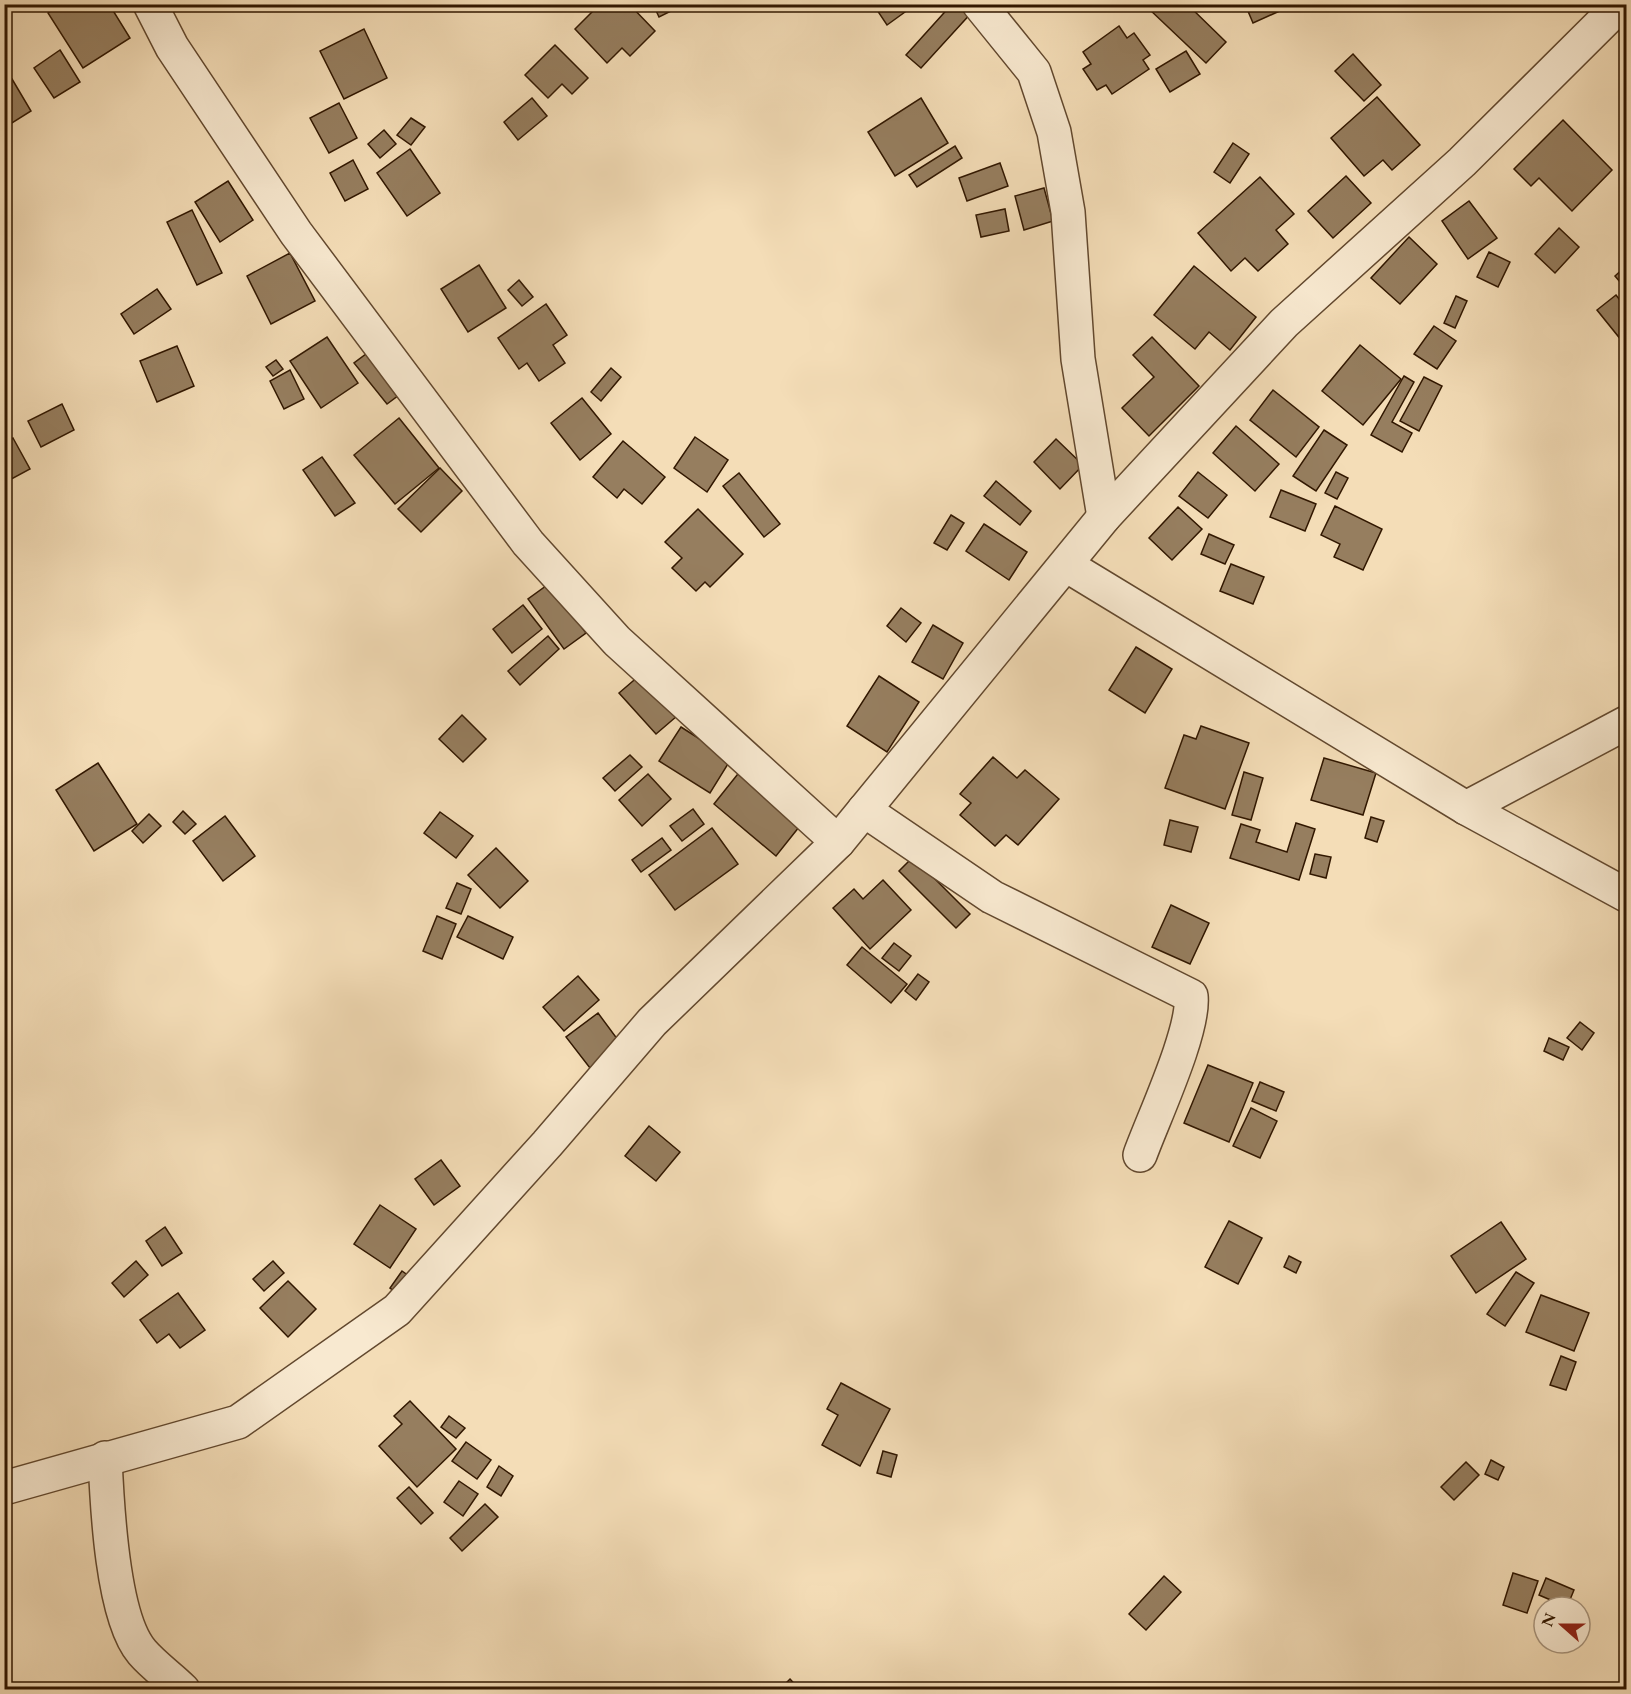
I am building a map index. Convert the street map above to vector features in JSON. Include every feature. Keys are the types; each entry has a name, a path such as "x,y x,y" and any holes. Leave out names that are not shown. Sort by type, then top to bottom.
{"street":[{"path":"150,4 172,47 296,233 528,543 617,640 838,842"},
{"path":"979,4 1034,72 1054,132 1068,212 1078,359 1104,517"},
{"path":"4,1488 238,1422 397,1310 548,1144 652,1022 838,842 1104,517 1284,323 1462,162 1621,4"},
{"path":"1066,565 1466,808 1626,895"},
{"path":"1466,808 1626,723"},
{"path":"864,810 992,897 1191,996 1193,1010 1184,1040 1140,1155"},
{"path":"105,1458 106,1501 120,1606 141,1651 183,1689"}],"building":[{"path":"61,4 109,4 130,38 83,68 48,13"},
{"path":"600,4 629,4 655,31 630,56 622,48 607,63 575,29"},
{"path":"653,4 685,4 659,17"},
{"path":"873,4 916,4 887,25"},
{"path":"952,4 965,4 973,11 921,68 906,55"},
{"path":"1152,4 1187,4 1226,42 1206,63 1148,8"},
{"path":"1245,4 1282,4 1284,9 1253,23"},
{"path":"1119,26 1127,38 1134,33 1150,55 1143,60 1149,69 1112,94 1106,85 1097,90 1083,69 1091,64 1083,52"},
{"path":"364,29 387,78 344,99 320,51"},
{"path":"555,45 588,78 572,94 562,84 548,98 525,75"},
{"path":"60,50 80,82 54,98 34,68"},
{"path":"1186,51 1200,74 1170,92 1156,69"},
{"path":"1353,54 1381,85 1364,101 1335,71"},
{"path":"12,79 31,111 4,128 4,84"},
{"path":"1377,97 1420,145 1392,170 1383,160 1364,176 1331,138"},
{"path":"532,98 547,116 518,140 504,122"},
{"path":"921,98 948,143 895,176 868,132"},
{"path":"339,103 357,138 329,153 310,118"},
{"path":"411,118 425,127 411,145 397,135"},
{"path":"1563,120 1612,170 1572,211 1539,178 1531,186 1514,169"},
{"path":"384,130 396,144 380,158 368,144"},
{"path":"1233,143 1249,154 1230,183 1214,172"},
{"path":"955,146 962,158 917,187 909,175"},
{"path":"410,149 440,193 407,216 377,173"},
{"path":"353,160 368,189 345,201 330,173"},
{"path":"1000,163 1008,186 967,201 959,178"},
{"path":"1346,176 1371,203 1333,238 1308,211"},
{"path":"1260,177 1294,214 1276,230 1288,244 1258,271 1245,258 1231,271 1198,233"},
{"path":"228,181 253,220 220,242 195,202"},
{"path":"1044,188 1053,221 1024,230 1015,196"},
{"path":"1469,201 1497,238 1468,259 1442,221"},
{"path":"1005,209 1009,231 981,237 976,215"},
{"path":"192,210 222,273 197,285 167,222"},
{"path":"1559,228 1579,247 1555,273 1535,254"},
{"path":"1409,237 1437,264 1400,304 1371,278"},
{"path":"1489,252 1510,262 1498,287 1477,277"},
{"path":"290,253 315,301 271,324 247,276"},
{"path":"479,265 506,308 468,332 441,289"},
{"path":"1194,266 1256,317 1230,350 1209,332 1195,349 1154,315"},
{"path":"1626,266 1626,289 1615,276"},
{"path":"519,280 533,297 522,306 508,290"},
{"path":"157,289 171,309 134,334 121,314"},
{"path":"1616,295 1626,308 1626,346 1597,310"},
{"path":"1456,296 1467,301 1455,328 1444,323"},
{"path":"546,304 567,335 553,345 565,363 539,381 527,363 519,369 498,338"},
{"path":"1434,326 1456,341 1437,369 1414,354"},
{"path":"327,337 358,383 321,408 290,361"},
{"path":"1152,337 1199,386 1149,436 1122,408 1154,377 1133,355"},
{"path":"1360,345 1401,379 1363,425 1322,391"},
{"path":"177,346 194,386 157,402 140,361"},
{"path":"374,348 407,389 387,404 354,363"},
{"path":"276,360 283,369 273,376 266,367"},
{"path":"611,368 621,377 601,401 591,392"},
{"path":"290,370 304,399 284,409 270,381"},
{"path":"1404,376 1414,382 1392,422 1412,433 1402,452 1371,435"},
{"path":"1424,377 1442,386 1419,431 1400,421"},
{"path":"1273,390 1319,427 1296,457 1250,420"},
{"path":"582,398 611,434 580,460 551,423"},
{"path":"62,404 74,430 41,447 28,421"},
{"path":"399,418 439,468 395,504 354,455"},
{"path":"1236,426 1279,464 1255,491 1213,453"},
{"path":"1324,430 1347,445 1316,491 1293,476"},
{"path":"695,437 728,460 707,492 674,468"},
{"path":"13,438 30,469 4,483 4,443"},
{"path":"1056,439 1083,465 1060,489 1034,462"},
{"path":"623,441 665,477 642,504 624,489 617,498 593,477"},
{"path":"322,457 355,503 335,516 303,470"},
{"path":"440,468 462,491 421,532 398,509"},
{"path":"1198,472 1227,495 1208,518 1179,496"},
{"path":"1336,472 1348,478 1337,499 1325,493"},
{"path":"739,473 780,524 764,537 723,486"},
{"path":"996,481 1031,511 1020,525 984,496"},
{"path":"1281,490 1316,504 1305,531 1270,517"},
{"path":"1335,506 1382,529 1363,570 1334,557 1340,544 1321,535"},
{"path":"1178,507 1202,529 1172,560 1149,538"},
{"path":"698,509 743,554 710,587 705,582 696,591 672,568 682,558 665,542"},
{"path":"951,515 964,523 947,550 934,543"},
{"path":"984,524 1027,552 1009,580 966,551"},
{"path":"1209,534 1234,545 1225,564 1201,554"},
{"path":"1231,564 1264,577 1253,604 1220,591"},
{"path":"550,583 586,633 564,649 528,599"},
{"path":"523,605 542,629 512,653 493,629"},
{"path":"901,608 921,623 906,642 887,626"},
{"path":"933,625 963,643 943,679 912,662"},
{"path":"548,636 559,649 520,685 508,671"},
{"path":"1136,647 1172,669 1145,713 1109,690"},
{"path":"647,669 684,710 656,734 619,693"},
{"path":"879,676 919,702 887,752 847,726"},
{"path":"462,715 486,739 463,762 439,739"},
{"path":"1201,726 1249,743 1225,809 1165,788 1184,735 1196,739"},
{"path":"681,727 731,759 710,793 659,761"},
{"path":"630,755 642,767 615,791 603,778"},
{"path":"993,757 1017,778 1025,770 1059,799 1018,845 1006,835 995,846 960,815 971,803 960,794"},
{"path":"1324,758 1376,773 1363,815 1311,800"},
{"path":"98,763 137,824 94,851 56,790"},
{"path":"741,770 803,822 776,856 714,804"},
{"path":"1244,772 1263,778 1251,820 1232,815"},
{"path":"648,774 671,799 642,826 619,800"},
{"path":"693,809 704,824 682,841 670,826"},
{"path":"183,811 196,824 185,834 173,822"},
{"path":"440,812 473,836 456,858 424,833"},
{"path":"149,814 161,826 143,843 132,831"},
{"path":"225,816 255,856 223,881 193,841"},
{"path":"1371,817 1384,821 1377,842 1365,838"},
{"path":"1170,820 1198,827 1191,852 1164,845"},
{"path":"1296,823 1315,829 1299,880 1230,858 1241,824 1260,830 1256,842 1287,852"},
{"path":"712,828 738,864 675,910 649,875"},
{"path":"662,838 671,850 641,872 632,860"},
{"path":"496,848 528,881 500,908 468,875"},
{"path":"1315,854 1331,857 1326,878 1310,874"},
{"path":"913,857 970,914 956,928 899,871"},
{"path":"883,880 911,910 870,949 833,908 854,889 863,899"},
{"path":"457,883 471,889 461,914 446,908"},
{"path":"1171,905 1209,923 1190,964 1152,947"},
{"path":"437,916 456,924 442,959 423,951"},
{"path":"468,916 513,937 503,959 457,937"},
{"path":"894,943 911,956 899,971 882,958"},
{"path":"862,947 907,984 891,1003 847,965"},
{"path":"918,974 929,982 916,1000 905,991"},
{"path":"578,976 599,1000 564,1031 543,1007"},
{"path":"598,1013 621,1044 590,1068 566,1037"},
{"path":"1580,1022 1594,1033 1582,1050 1567,1038"},
{"path":"1549,1038 1569,1047 1563,1060 1544,1051"},
{"path":"1208,1065 1253,1083 1229,1142 1184,1123"},
{"path":"1260,1082 1284,1092 1276,1111 1252,1101"},
{"path":"1251,1108 1277,1121 1260,1158 1233,1146"},
{"path":"649,1126 680,1152 656,1181 625,1156"},
{"path":"441,1160 460,1186 434,1205 415,1179"},
{"path":"380,1205 416,1229 390,1268 354,1244"},
{"path":"1229,1221 1262,1238 1238,1284 1205,1267"},
{"path":"1501,1222 1526,1259 1476,1293 1451,1256"},
{"path":"165,1227 182,1253 162,1266 146,1241"},
{"path":"1289,1256 1301,1262 1296,1273 1284,1267"},
{"path":"136,1261 148,1275 124,1297 112,1283"},
{"path":"273,1261 284,1273 264,1291 253,1279"},
{"path":"402,1271 416,1281 403,1298 390,1288"},
{"path":"1516,1272 1534,1283 1505,1326 1487,1314"},
{"path":"288,1281 316,1309 288,1337 260,1308"},
{"path":"178,1293 205,1330 180,1348 169,1334 157,1343 140,1320"},
{"path":"1541,1295 1589,1313 1574,1351 1526,1332"},
{"path":"1561,1356 1576,1362 1566,1390 1550,1385"},
{"path":"841,1383 890,1409 860,1466 822,1445 838,1415 827,1409"},
{"path":"410,1401 456,1449 417,1487 379,1446 402,1424 394,1416"},
{"path":"449,1416 465,1428 456,1438 441,1427"},
{"path":"466,1442 491,1460 477,1479 452,1461"},
{"path":"883,1451 897,1455 891,1477 877,1473"},
{"path":"1491,1460 1504,1467 1498,1480 1485,1474"},
{"path":"1466,1462 1479,1475 1454,1500 1441,1487"},
{"path":"499,1466 513,1476 501,1496 487,1487"},
{"path":"459,1481 478,1494 463,1516 444,1502"},
{"path":"409,1487 433,1513 421,1524 397,1498"},
{"path":"485,1504 498,1517 462,1551 450,1538"},
{"path":"1513,1573 1538,1581 1527,1613 1503,1605"},
{"path":"1164,1576 1181,1592 1146,1630 1129,1614"},
{"path":"1546,1578 1574,1590 1572,1595 1539,1595"},
{"path":"790,1679 800,1690 779,1690"}]}
